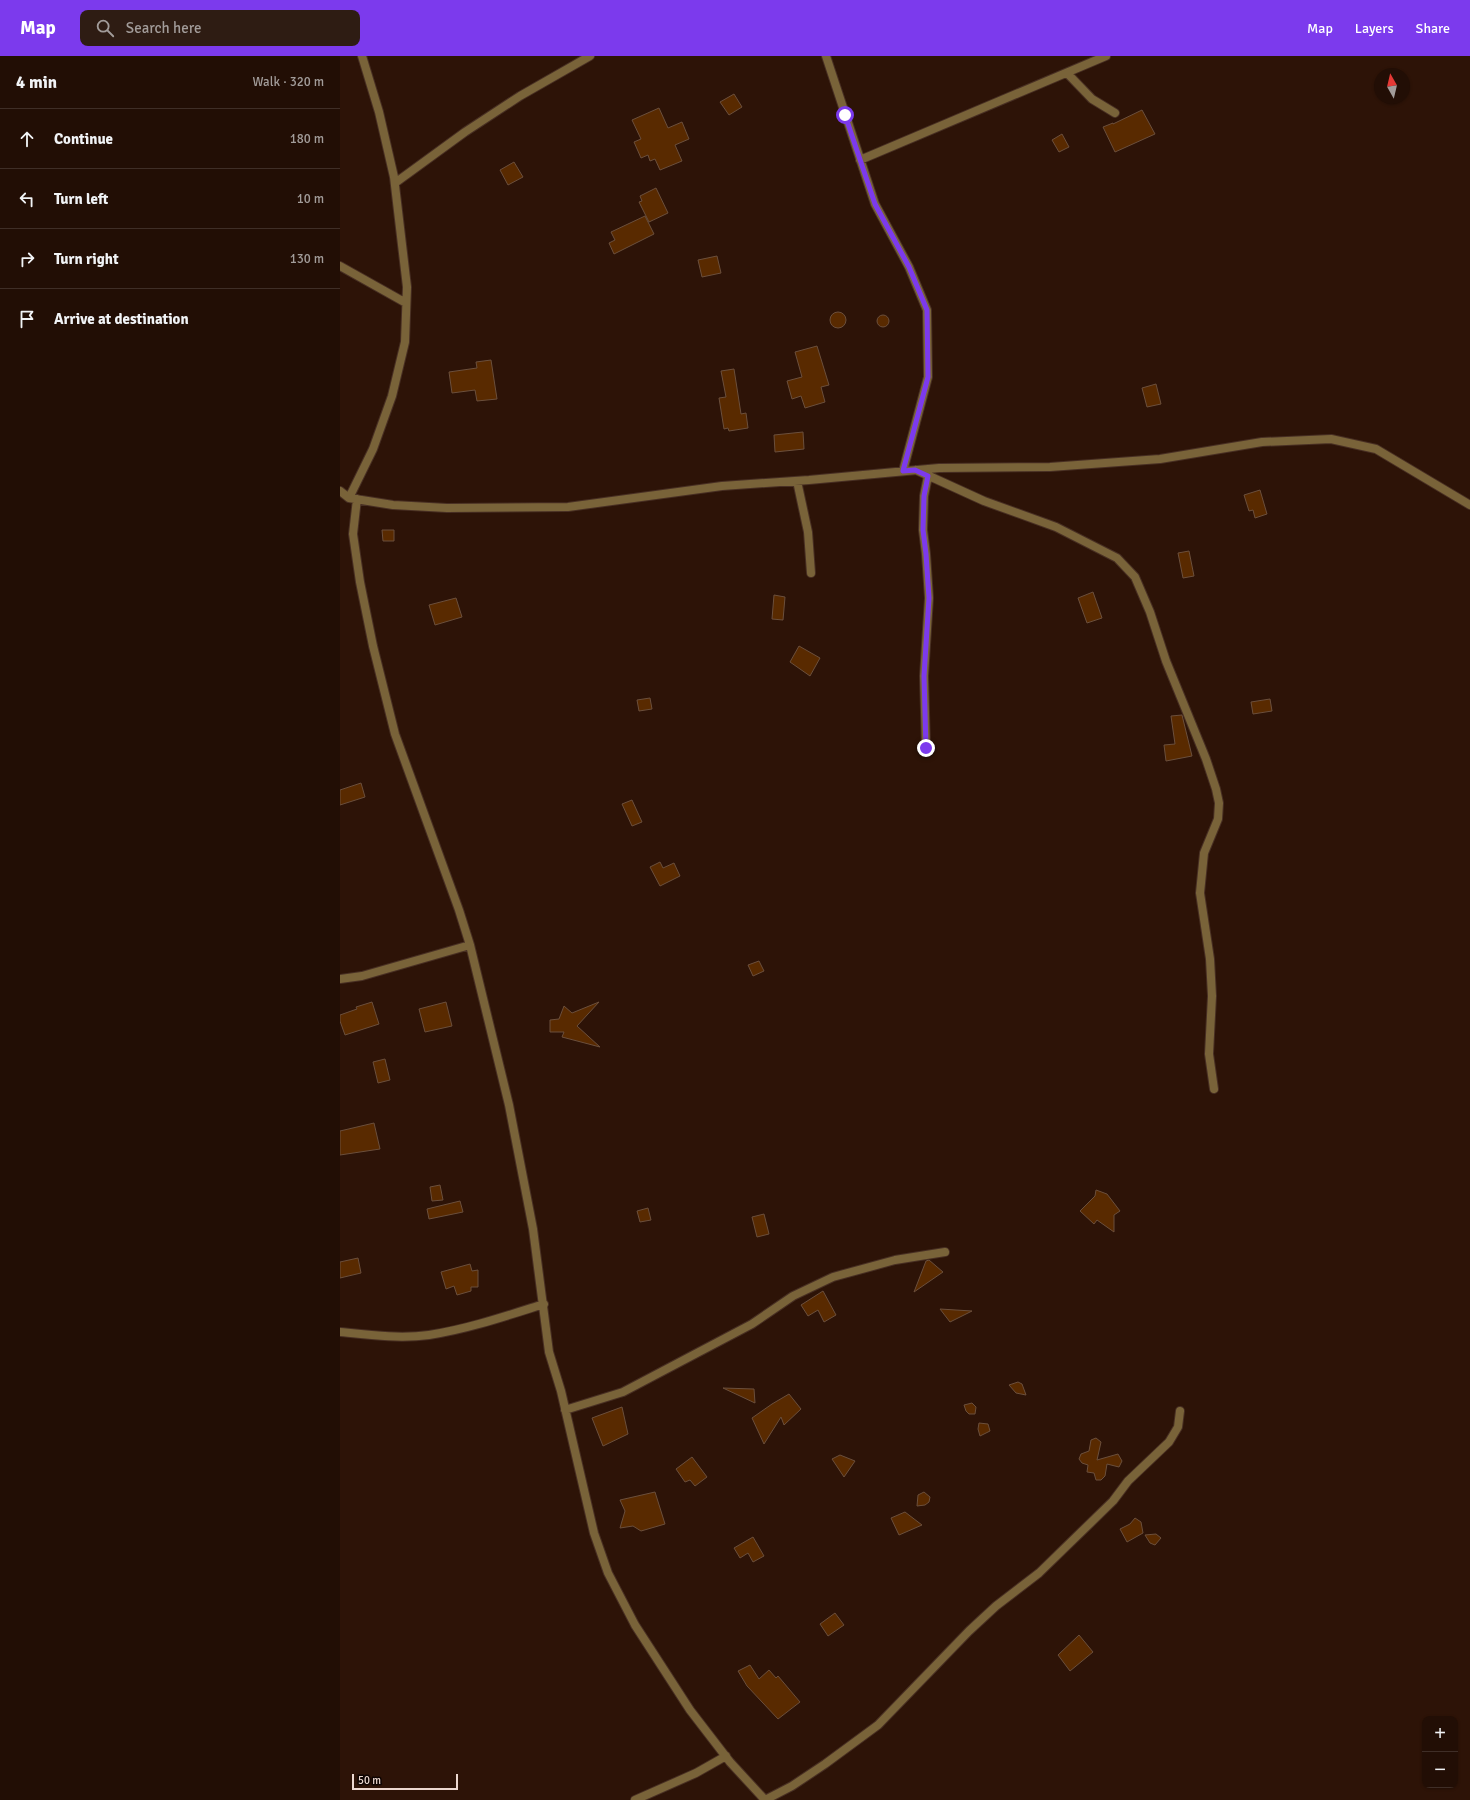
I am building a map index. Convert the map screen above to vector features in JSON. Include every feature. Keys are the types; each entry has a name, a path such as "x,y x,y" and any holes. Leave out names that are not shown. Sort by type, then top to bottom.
{"street":[{"path":"362,56 379,112 395,183 407,287 405,342 392,396 353,498 354,534 360,582 385,696 395,734 459,910 470,945 508,1105 533,1229 544,1304 549,1352 565,1410 594,1533 608,1573 639,1631 690,1710 726,1756 765,1800 792,1786 878,1725 969,1631 996,1606 1039,1573 1113,1501 1128,1481 1170,1442 1178,1427 1180,1411"},
{"path":"395,183 465,132 514,100 590,56"},
{"path":"826,56 875,204 909,267 927,310 928,377 903,471"},
{"path":"860,160 1106,56"},
{"path":"1067,73 1092,99 1114,113"},
{"path":"340,266 406,303"},
{"path":"340,491 353,498 393,505 447,508 568,507 722,486 797,481 939,468 1050,467 1152,459 1262,442 1331,439 1376,449 1470,505"},
{"path":"915,470 984,501 1056,527 1117,558 1135,577 1150,612 1166,660 1206,759 1219,803 1218,819 1204,853 1200,893 1210,958 1212,996 1209,1054 1214,1089"},
{"path":"926,748 924,676 929,598 923,530 924,496 928,476"},
{"path":"797,481 808,532 812,573"},
{"path":"340,979 362,976 470,945"},
{"path":"565,1410 623,1392 752,1324 793,1296 833,1277 895,1260 945,1252"},
{"path":"340,1332 396,1336 428,1335 496,1320 544,1304"},
{"path":"635,1800 696,1773 726,1756"}],"building":[{"path":"734,94 742,107 729,115 720,102"},
{"path":"659,108 668,128 682,122 689,139 675,145 682,161 660,170 655,159 650,161 648,155 641,158 634,142 641,139 632,120"},
{"path":"1142,110 1155,134 1115,152 1103,127 1113,124"},
{"path":"1062,134 1069,147 1059,152 1052,140"},
{"path":"514,162 523,177 508,185 500,170"},
{"path":"656,188 668,213 649,222 639,202 642,201 640,196"},
{"path":"645,216 654,234 614,254 609,243 615,240 611,232"},
{"path":"717,256 721,273 702,277 698,260"},
{"path":"838,312 844,314 846,320 844,326 838,328 832,326 830,320 832,314"},
{"path":"885,315 888,316 888,326 881,327 878,326 877,319 878,316"},
{"path":"817,346 829,385 821,387 825,402 805,408 801,396 792,399 787,381 802,377 795,352"},
{"path":"491,360 497,399 477,401 475,390 452,393 449,372 477,368 476,362"},
{"path":"734,369 741,414 746,413 748,428 729,431 728,428 724,429 719,398 726,397 721,371"},
{"path":"1156,384 1161,404 1147,407 1142,388"},
{"path":"803,432 804,449 775,452 774,435"},
{"path":"1260,490 1267,514 1255,518 1253,510 1249,511 1244,495"},
{"path":"382,530 394,530 394,541 383,541"},
{"path":"1189,551 1194,576 1183,578 1178,553"},
{"path":"1093,592 1102,618 1087,623 1078,598"},
{"path":"774,595 785,597 783,620 772,619"},
{"path":"456,598 462,617 435,625 429,605"},
{"path":"799,646 820,658 810,676 790,662"},
{"path":"650,698 652,709 639,711 637,700"},
{"path":"1270,699 1272,711 1253,714 1251,702"},
{"path":"1182,715 1192,756 1166,761 1164,745 1175,744 1171,716"},
{"path":"361,783 365,797 340,805 340,790"},
{"path":"632,800 642,822 632,826 622,804"},
{"path":"660,862 663,868 674,863 680,876 660,886 650,867"},
{"path":"759,961 764,971 753,976 748,965"},
{"path":"372,1002 379,1024 345,1035 340,1021 340,1015 357,1009 356,1007"},
{"path":"446,1002 452,1026 425,1032 419,1009"},
{"path":"599,1002 577,1026 600,1047 562,1037 564,1032 550,1032 550,1020 559,1019 564,1006 572,1013"},
{"path":"385,1059 390,1080 378,1083 373,1062"},
{"path":"374,1123 380,1149 340,1155 340,1131"},
{"path":"440,1185 443,1200 432,1201 430,1187"},
{"path":"1096,1190 1107,1194 1120,1211 1114,1215 1114,1232 1097,1220 1094,1224 1080,1211 1095,1196"},
{"path":"460,1201 463,1212 429,1219 427,1209"},
{"path":"648,1208 651,1220 640,1222 637,1211"},
{"path":"764,1214 769,1234 757,1237 752,1217"},
{"path":"358,1258 361,1273 340,1278 340,1262"},
{"path":"929,1260 943,1272 914,1292 926,1261"},
{"path":"470,1264 472,1271 478,1270 478,1287 471,1287 471,1291 457,1295 454,1286 446,1289 441,1272"},
{"path":"823,1291 836,1315 824,1322 818,1310 808,1316 801,1305"},
{"path":"940,1309 972,1311 950,1322"},
{"path":"1018,1382 1022,1384 1026,1395 1016,1393 1009,1385"},
{"path":"723,1388 754,1389 755,1403"},
{"path":"789,1394 801,1409 784,1425 781,1417 764,1444 752,1418"},
{"path":"972,1403 976,1407 975,1414 969,1414 964,1405"},
{"path":"622,1407 628,1434 603,1446 592,1418"},
{"path":"979,1423 988,1424 990,1431 980,1436 978,1429"},
{"path":"1096,1438 1101,1442 1097,1460 1118,1454 1122,1461 1119,1467 1107,1464 1105,1476 1101,1480 1096,1480 1094,1473 1087,1472 1088,1465 1082,1463 1079,1459 1081,1454 1089,1451 1091,1440"},
{"path":"840,1455 855,1461 844,1477 832,1459"},
{"path":"692,1457 707,1477 695,1486 690,1480 685,1482 676,1469"},
{"path":"655,1492 665,1524 641,1531 633,1526 620,1528 625,1511 620,1500"},
{"path":"924,1492 930,1497 929,1502 925,1505 917,1506 918,1495"},
{"path":"905,1512 922,1525 899,1535 891,1518"},
{"path":"1135,1518 1141,1522 1143,1533 1127,1542 1120,1529 1130,1524"},
{"path":"1156,1534 1161,1538 1155,1545 1150,1543 1145,1535"},
{"path":"753,1537 764,1556 753,1562 748,1553 740,1558 734,1548"},
{"path":"835,1613 844,1625 828,1636 820,1624"},
{"path":"1079,1635 1093,1652 1070,1671 1058,1655"},
{"path":"750,1665 759,1679 769,1670 776,1678 778,1676 800,1702 778,1719 747,1686 738,1671"}],"route":[{"path":"845,115 875,204 909,267 927,310 928,377 922,405 903,471 915,470 928,476 924,496 923,514 929,598 924,676 926,748"}]}
